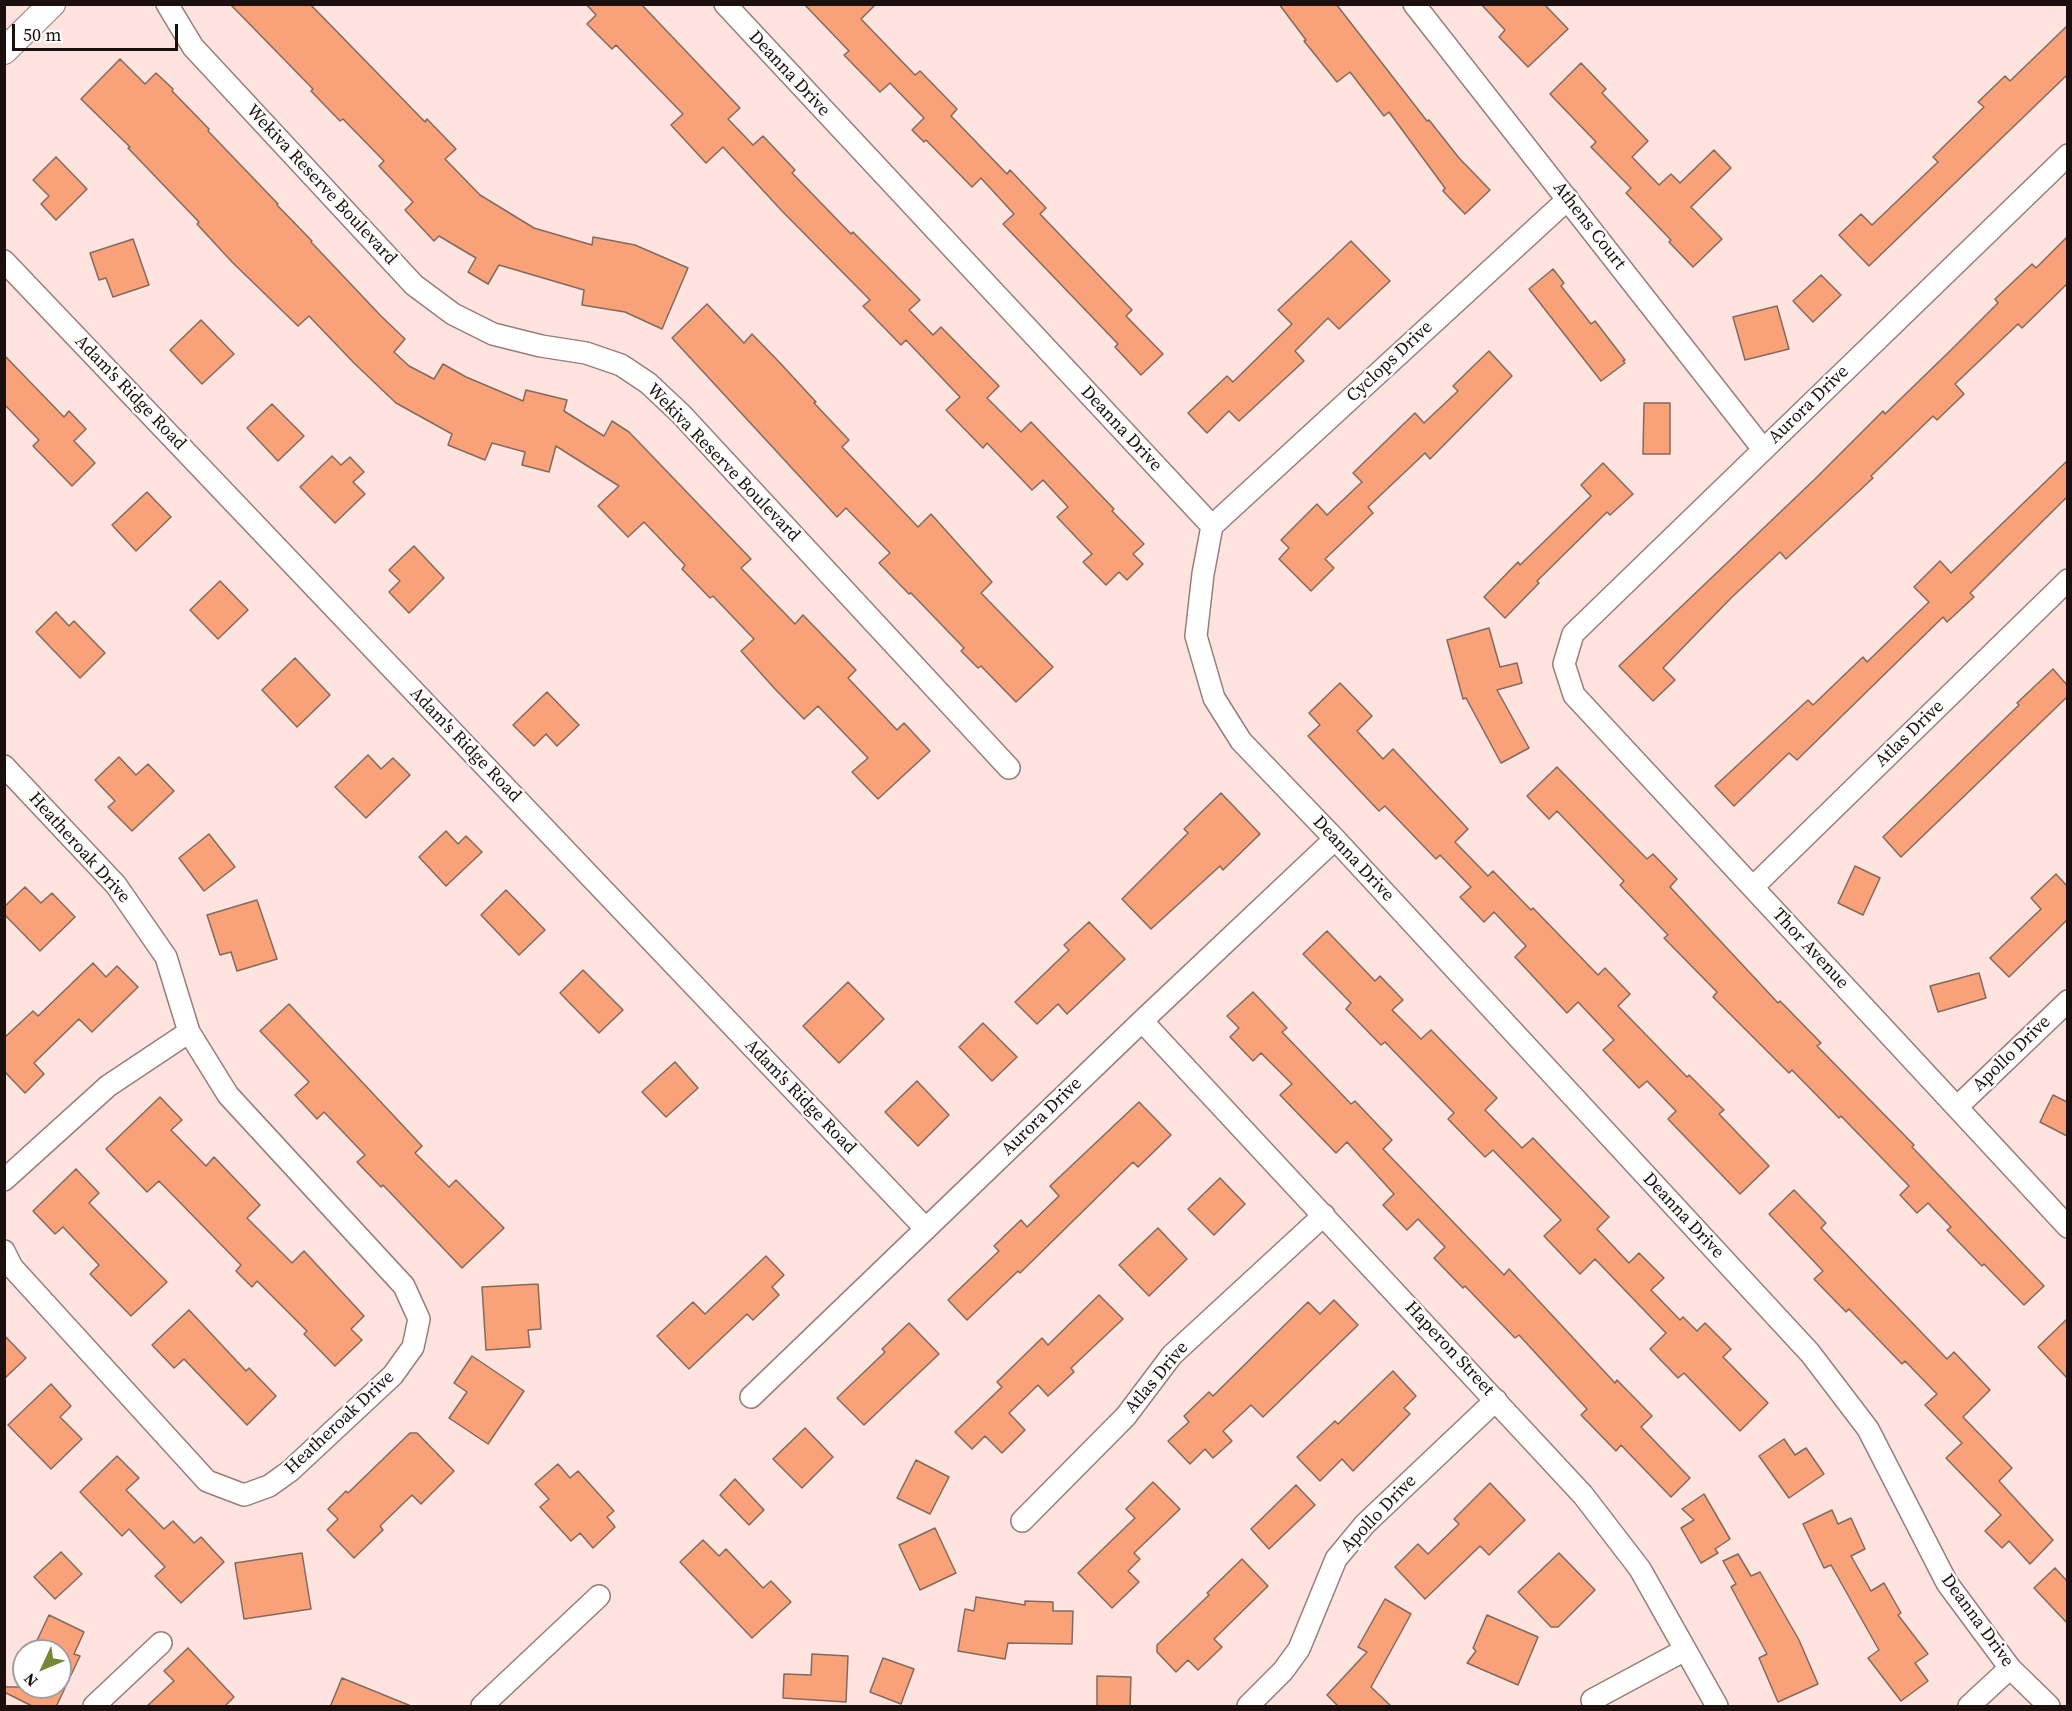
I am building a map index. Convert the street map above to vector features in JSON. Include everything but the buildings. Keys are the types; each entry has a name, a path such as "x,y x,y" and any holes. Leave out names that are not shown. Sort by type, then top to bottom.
{"street":[{"path":"4,51 52,4"},
{"name":"Wekiva Reserve Boulevard","path":"167,4 193,47 414,285 453,314 493,334 541,346 586,353 621,365 648,383 681,414 1009,768"},
{"name":"Deanna Drive","path":"724,4 1212,526 1203,574 1196,636 1214,698 1241,741 1335,839 1810,1353 1868,1429 1947,1583 2010,1668 2049,1707"},
{"name":"Athens Court","path":"1414,4 1764,449"},
{"name":"Aurora Drive","path":"1564,664 1573,634 2067,155"},
{"name":"Cyclops Drive","path":"1212,526 1568,199"},
{"name":"Adam's Ridge Road","path":"4,261 926,1229"},
{"name":"Atlas Drive","path":"1753,887 2067,580"},
{"name":"Thor Avenue","path":"1564,664 1574,695 2067,1227"},
{"name":"Heatheroak Drive","path":"4,766 116,885 166,957 189,1032 228,1095 404,1286 419,1319 413,1347 393,1376 290,1471 269,1486 244,1495 207,1481 12,1267 4,1251"},
{"name":"Aurora Drive","path":"751,1397 1335,839"},
{"name":"Apollo Drive","path":"1957,1107 2067,1001"},
{"name":"Haperon Street","path":"1142,1022 1324,1215 1582,1495 1640,1569 1717,1707"},
{"path":"4,1180 108,1086 189,1032"},
{"name":"Atlas Drive","path":"1022,1521 1126,1416 1172,1355 1324,1215"},
{"name":"Apollo Drive","path":"1248,1707 1283,1671 1299,1649 1336,1559 1365,1524 1496,1400"},
{"path":"482,1707 599,1596"},
{"path":"94,1707 161,1643"},
{"path":"1593,1700 1685,1650"},
{"path":"1969,1707 2010,1668"}]}
